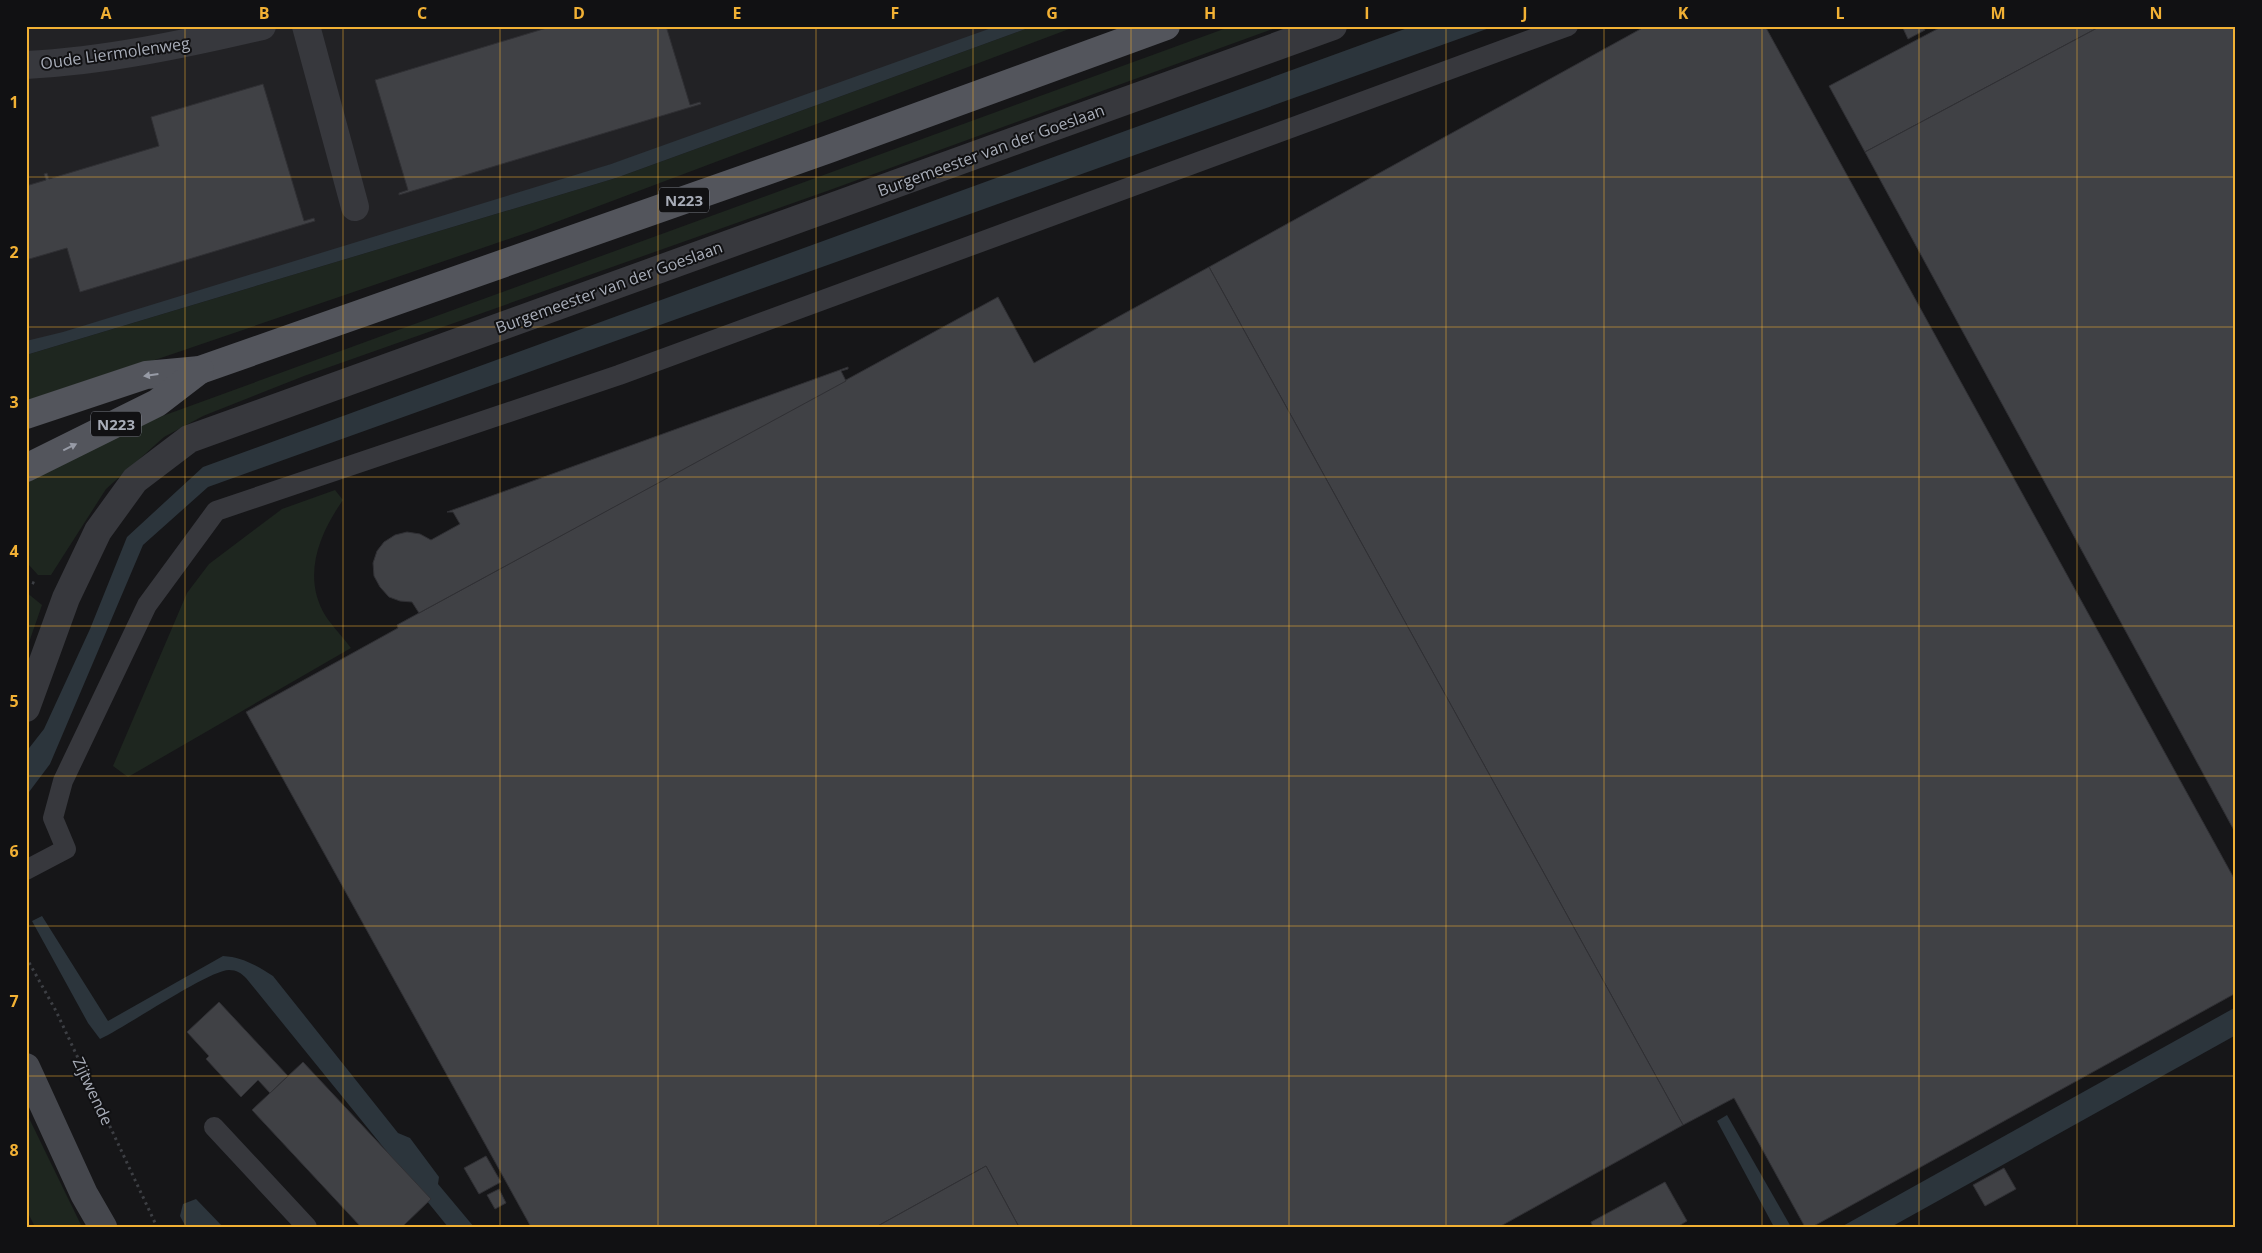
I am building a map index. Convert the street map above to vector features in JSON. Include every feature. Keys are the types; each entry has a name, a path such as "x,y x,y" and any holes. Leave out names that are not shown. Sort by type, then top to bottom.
{"main road":[{"name":"N223","path":"26,415 146,375 200,370 829,149 1166,26"},
{"name":"N223","path":"26,468 157,403 200,370"}],"street":[{"name":"Oude Liermolenweg","path":"26,65 60,63 202,40 262,26"},
{"path":"306,26 355,207"},
{"name":"Burgemeester van der Goeslaan","path":"26,708 66,598 98,531 135,480 189,439 1333,26"},
{"path":"26,1068 84,1194 103,1227"}],"lane":[{"path":"26,870 66,849 53,818 63,781 146,605 216,511 619,375 1568,26"},
{"path":"214,1127 306,1227"}],"path":[{"name":"Zijtwende","path":"26,957 56,1011 157,1227"}],"shaded area":[{"path":"26,26 1034,26 26,355"},
{"path":"997,26 1034,26 616,178 26,355 26,341 63,332 611,164"},
{"path":"1034,26 1077,26 535,230 26,404 26,355 616,178"},
{"path":"1232,26 1281,26 827,191 304,376 203,416 164,437 106,489 51,575 38,575 28,564 26,483 146,422"},
{"path":"1413,26 1495,26 208,487 143,545 50,764 26,796 26,752 44,729 90,629 127,537 203,467"},
{"path":"335,490 343,500 327,527 316,556 314,570 315,585 318,600 325,615 351,648 128,777 113,766 187,593 209,564 282,509"},
{"path":"26,592 42,605 26,651"},
{"path":"42,916 108,1021 223,956 243,960 273,976 398,1133 410,1138 439,1177 438,1184 474,1227 448,1227 241,973 229,970 219,972 204,979 100,1039 88,1023 32,921"},
{"path":"2236,1007 2236,1035 1891,1227 1841,1227"},
{"path":"26,1112 82,1227 35,1227 26,1209"},
{"path":"1727,1115 1791,1227 1774,1227 1717,1121"},
{"path":"196,1199 223,1227 186,1227 180,1216 183,1204"}],"building":[{"path":"553,26 666,26 690,105 700,102 701,104 399,195 399,193 408,190 375,80"},
{"path":"1646,26 1765,26 2236,882 2236,993 1812,1227 1805,1227 1734,1098 1683,1125 1209,267"},
{"path":"1902,26 1923,26 1925,30 1908,39"},
{"path":"1943,26 2101,26 1865,152 1829,86"},
{"path":"2101,26 2236,26 2236,834 1865,152"},
{"path":"263,84 304,221 314,218 315,221 80,292 67,248 26,260 26,186 46,180 44,174 47,173 49,179 159,146 151,117"},
{"path":"1209,267 1683,1125 1499,1227 1019,1227 986,1166 876,1227 531,1227 246,712 398,628 397,625 998,297 1034,363"},
{"path":"848,367 848,369 841,371 846,381 419,613 412,602 400,601 389,597 380,587 374,576 373,563 377,551 384,542 395,535 407,532 420,534 431,540 460,524 453,512 447,512"},
{"path":"219,1002 288,1076 270,1093 258,1080 241,1097 206,1059 209,1056 187,1032"},
{"path":"303,1062 431,1199 402,1227 361,1227 252,1110"},
{"path":"486,1156 501,1182 479,1194 464,1168"},
{"path":"986,1166 1019,1227 876,1227"},
{"path":"2004,1168 2016,1189 1985,1206 1973,1185"},
{"path":"1665,1182 1687,1221 1677,1227 1593,1227 1591,1222"},
{"path":"499,1189 506,1203 495,1209 487,1195"}]}
